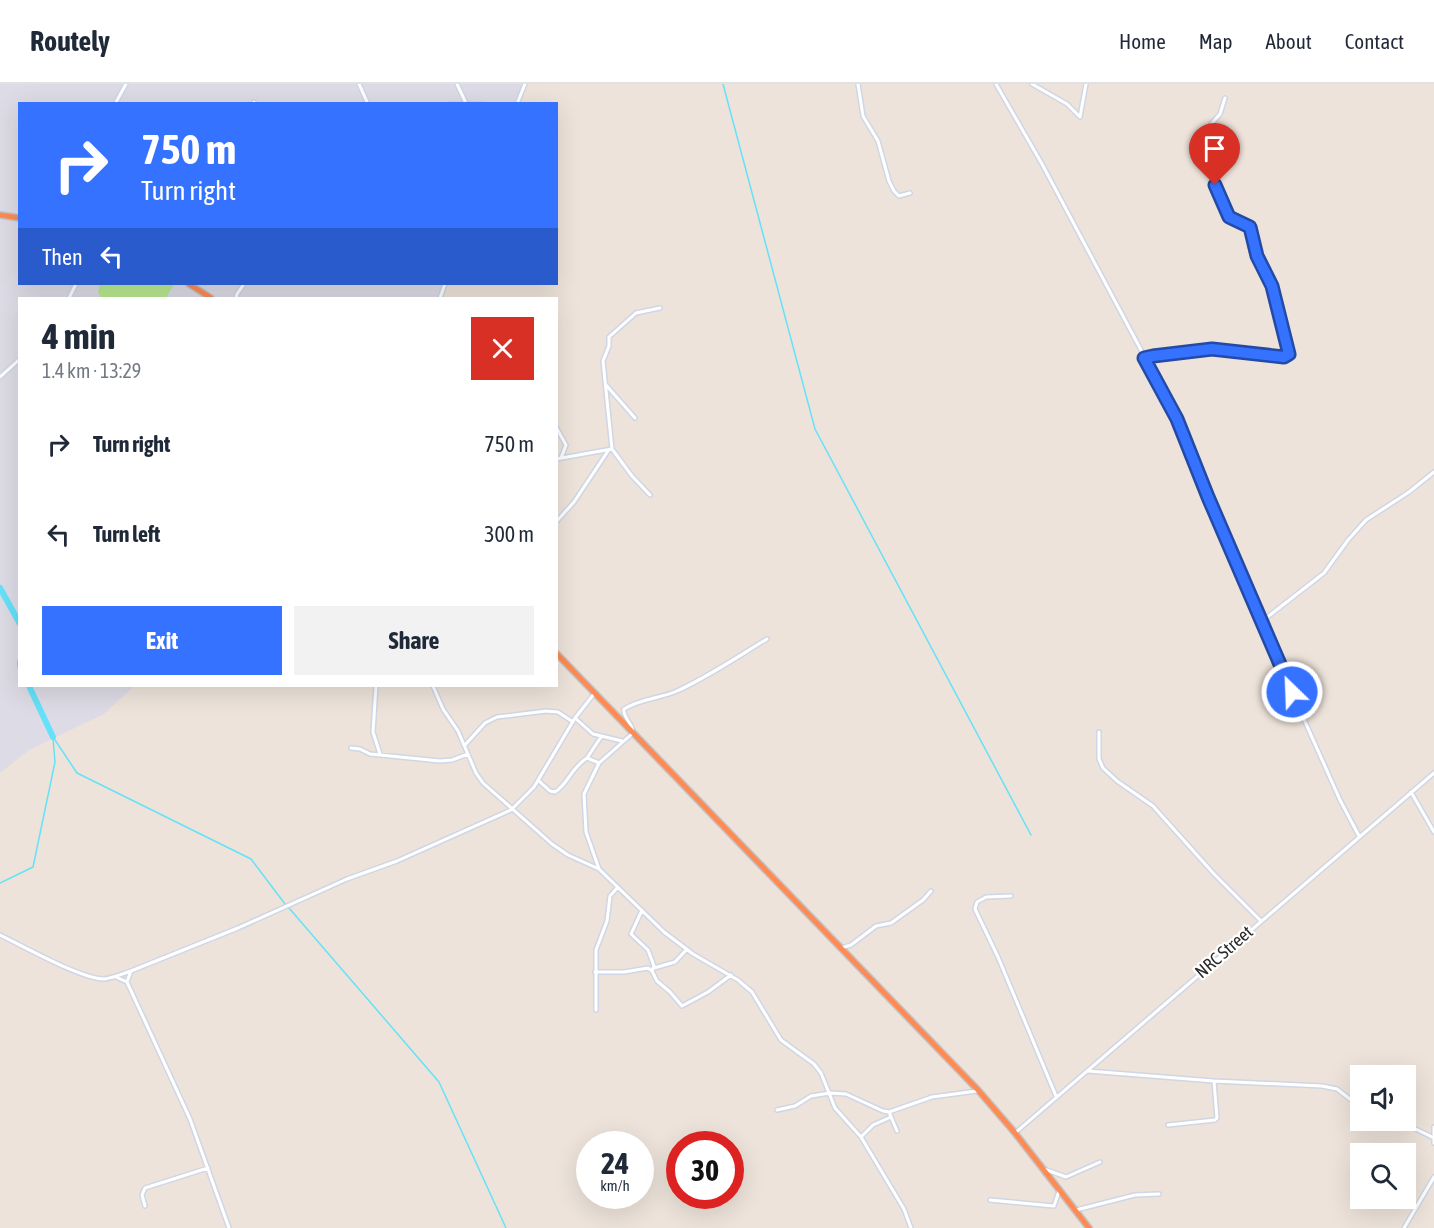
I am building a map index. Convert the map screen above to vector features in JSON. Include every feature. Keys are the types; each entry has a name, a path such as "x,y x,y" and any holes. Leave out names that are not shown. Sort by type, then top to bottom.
{"highway":[{"path":"0,215 18,218"},
{"path":"191,285 209,297"},
{"path":"558,656 978,1090 1015,1133 1089,1228"}],"street":[{"path":"116,102 126,84"},
{"path":"358,84 367,102"},
{"path":"457,84 466,102"},
{"path":"518,102 525,84"},
{"path":"858,84 863,116 878,141 889,181 897,195 910,193"},
{"path":"996,84 1042,164 1177,419 1261,622 1340,800 1359,836"},
{"path":"1034,84 1067,104 1080,117 1086,84"},
{"path":"1144,358 1212,349 1284,357 1289,354 1272,286 1257,256 1250,227 1229,217 1214,180 1206,130 1220,114 1225,98"},
{"path":"650,495 610,450 603,361 609,346 609,337 636,313 660,308"},
{"path":"0,377 18,361"},
{"path":"605,384 635,417"},
{"path":"558,431 566,445 561,458"},
{"path":"558,459 610,450"},
{"path":"558,520 574,502 610,450"},
{"path":"1261,622 1322,575 1368,518 1409,492 1434,472"},
{"path":"599,869 586,832 584,800 586,789 599,764 633,733 630,722 623,712 624,708 639,700 670,694 693,684 766,639"},
{"path":"376,687 373,732 380,754"},
{"path":"433,687 443,709 465,745 478,777 511,810 561,851 599,869 664,932 687,949 745,984 759,1001 781,1040 814,1064 821,1073 835,1108 861,1137 904,1209 910,1228"},
{"path":"0,935 70,969 100,978 131,971 237,928 511,810 538,781 574,720 595,693"},
{"path":"465,745 485,723 497,717 546,711 558,712 593,734 622,741"},
{"path":"1099,732 1099,759 1103,768 1117,781 1153,806 1214,874 1260,920"},
{"path":"538,781 550,791 555,792 560,789 576,765 587,758 602,737"},
{"path":"351,748 370,754 445,761 468,754"},
{"path":"587,758 599,764"},
{"name":"NRC Street","path":"1015,1133 1260,920 1434,773"},
{"path":"1411,792 1434,832"},
{"path":"596,1010 596,950 607,921 610,896 618,887"},
{"path":"841,948 851,945 876,926 891,923 923,900 931,891"},
{"path":"1011,896 983,898 977,902 975,909 1056,1096"},
{"path":"642,910 632,934 648,950 657,981 682,1006 708,992 731,975"},
{"path":"595,972 653,969 675,962 687,949"},
{"path":"127,982 131,971"},
{"path":"116,976 127,982 185,1109 229,1228"},
{"path":"1088,1071 1329,1087 1338,1089 1350,1099"},
{"path":"1168,1125 1215,1120 1217,1118 1214,1081"},
{"path":"777,1110 795,1106 815,1095 830,1093 846,1094 889,1112 932,1097 978,1090"},
{"path":"889,1112 897,1131"},
{"path":"861,1137 873,1125 891,1117"},
{"path":"1434,1127 1434,1143"},
{"path":"1416,1130 1433,1138"},
{"path":"1042,1168 1066,1177 1100,1162"},
{"path":"145,1206 142,1195 145,1188 208,1168"},
{"path":"1404,1228 1434,1177"},
{"path":"990,1200 1054,1206 1059,1190"},
{"path":"1076,1210 1135,1195 1159,1194"}],"shaded area":[{"path":"0,84 526,84 519,102 18,102 18,285 445,285 439,297 18,297 18,687 133,687 104,714 29,750 0,773"}],"green space":[{"path":"100,285 173,285 167,297 100,297 98,292"}],"waterway":[{"path":"723,84 815,429 1031,835"},
{"path":"0,588 18,620"},
{"path":"29,687 53,737"},
{"path":"53,737 77,773 251,859 285,904"},
{"path":"0,883 33,867 55,762 53,738"},
{"path":"289,908 439,1082 506,1228"}],"route":[{"path":"1215,185 1229,217 1250,227 1257,256 1272,286 1289,354 1284,357 1204,349 1144,358 1177,419 1265,633 1292,692"}]}
